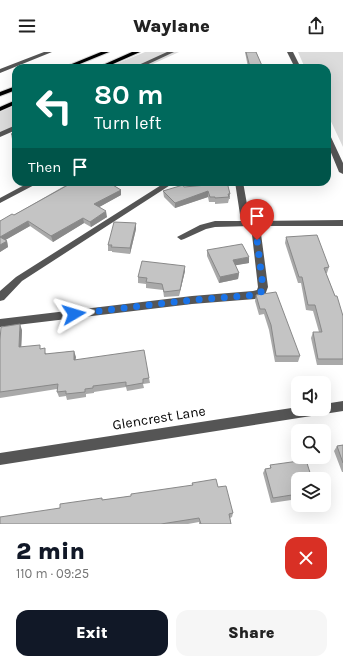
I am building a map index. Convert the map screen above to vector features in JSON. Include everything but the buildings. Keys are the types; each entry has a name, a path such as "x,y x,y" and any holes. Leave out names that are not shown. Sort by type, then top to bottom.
{"main road":[{"path":"75,64 106,52"},
{"path":"109,64 138,52"},
{"path":"0,94 12,90"},
{"path":"0,109 12,104"}],"street":[{"path":"18,64 49,52"},
{"path":"144,64 171,52"},
{"path":"290,52 296,64"},
{"path":"0,71 12,66"},
{"path":"0,135 12,129"},
{"path":"331,144 343,172"},
{"path":"0,201 28,186"},
{"path":"0,297 19,280 165,186"},
{"path":"0,323 192,300 255,295 261,292 263,287 250,224 240,186"},
{"path":"181,237 203,227 215,224 343,223"},
{"name":"Glencrest Lane","path":"331,408 343,406"},
{"name":"Glencrest Lane","path":"0,460 291,414"}],"shaded area":[{"path":"145,52 179,52 153,64 116,64"},
{"path":"298,52 343,52 343,147 331,122 331,64 303,64"},
{"path":"12,107 12,129 0,134 0,112"}],"route":[{"path":"74,314 192,300 255,295 261,292 263,287 257,240"}]}
